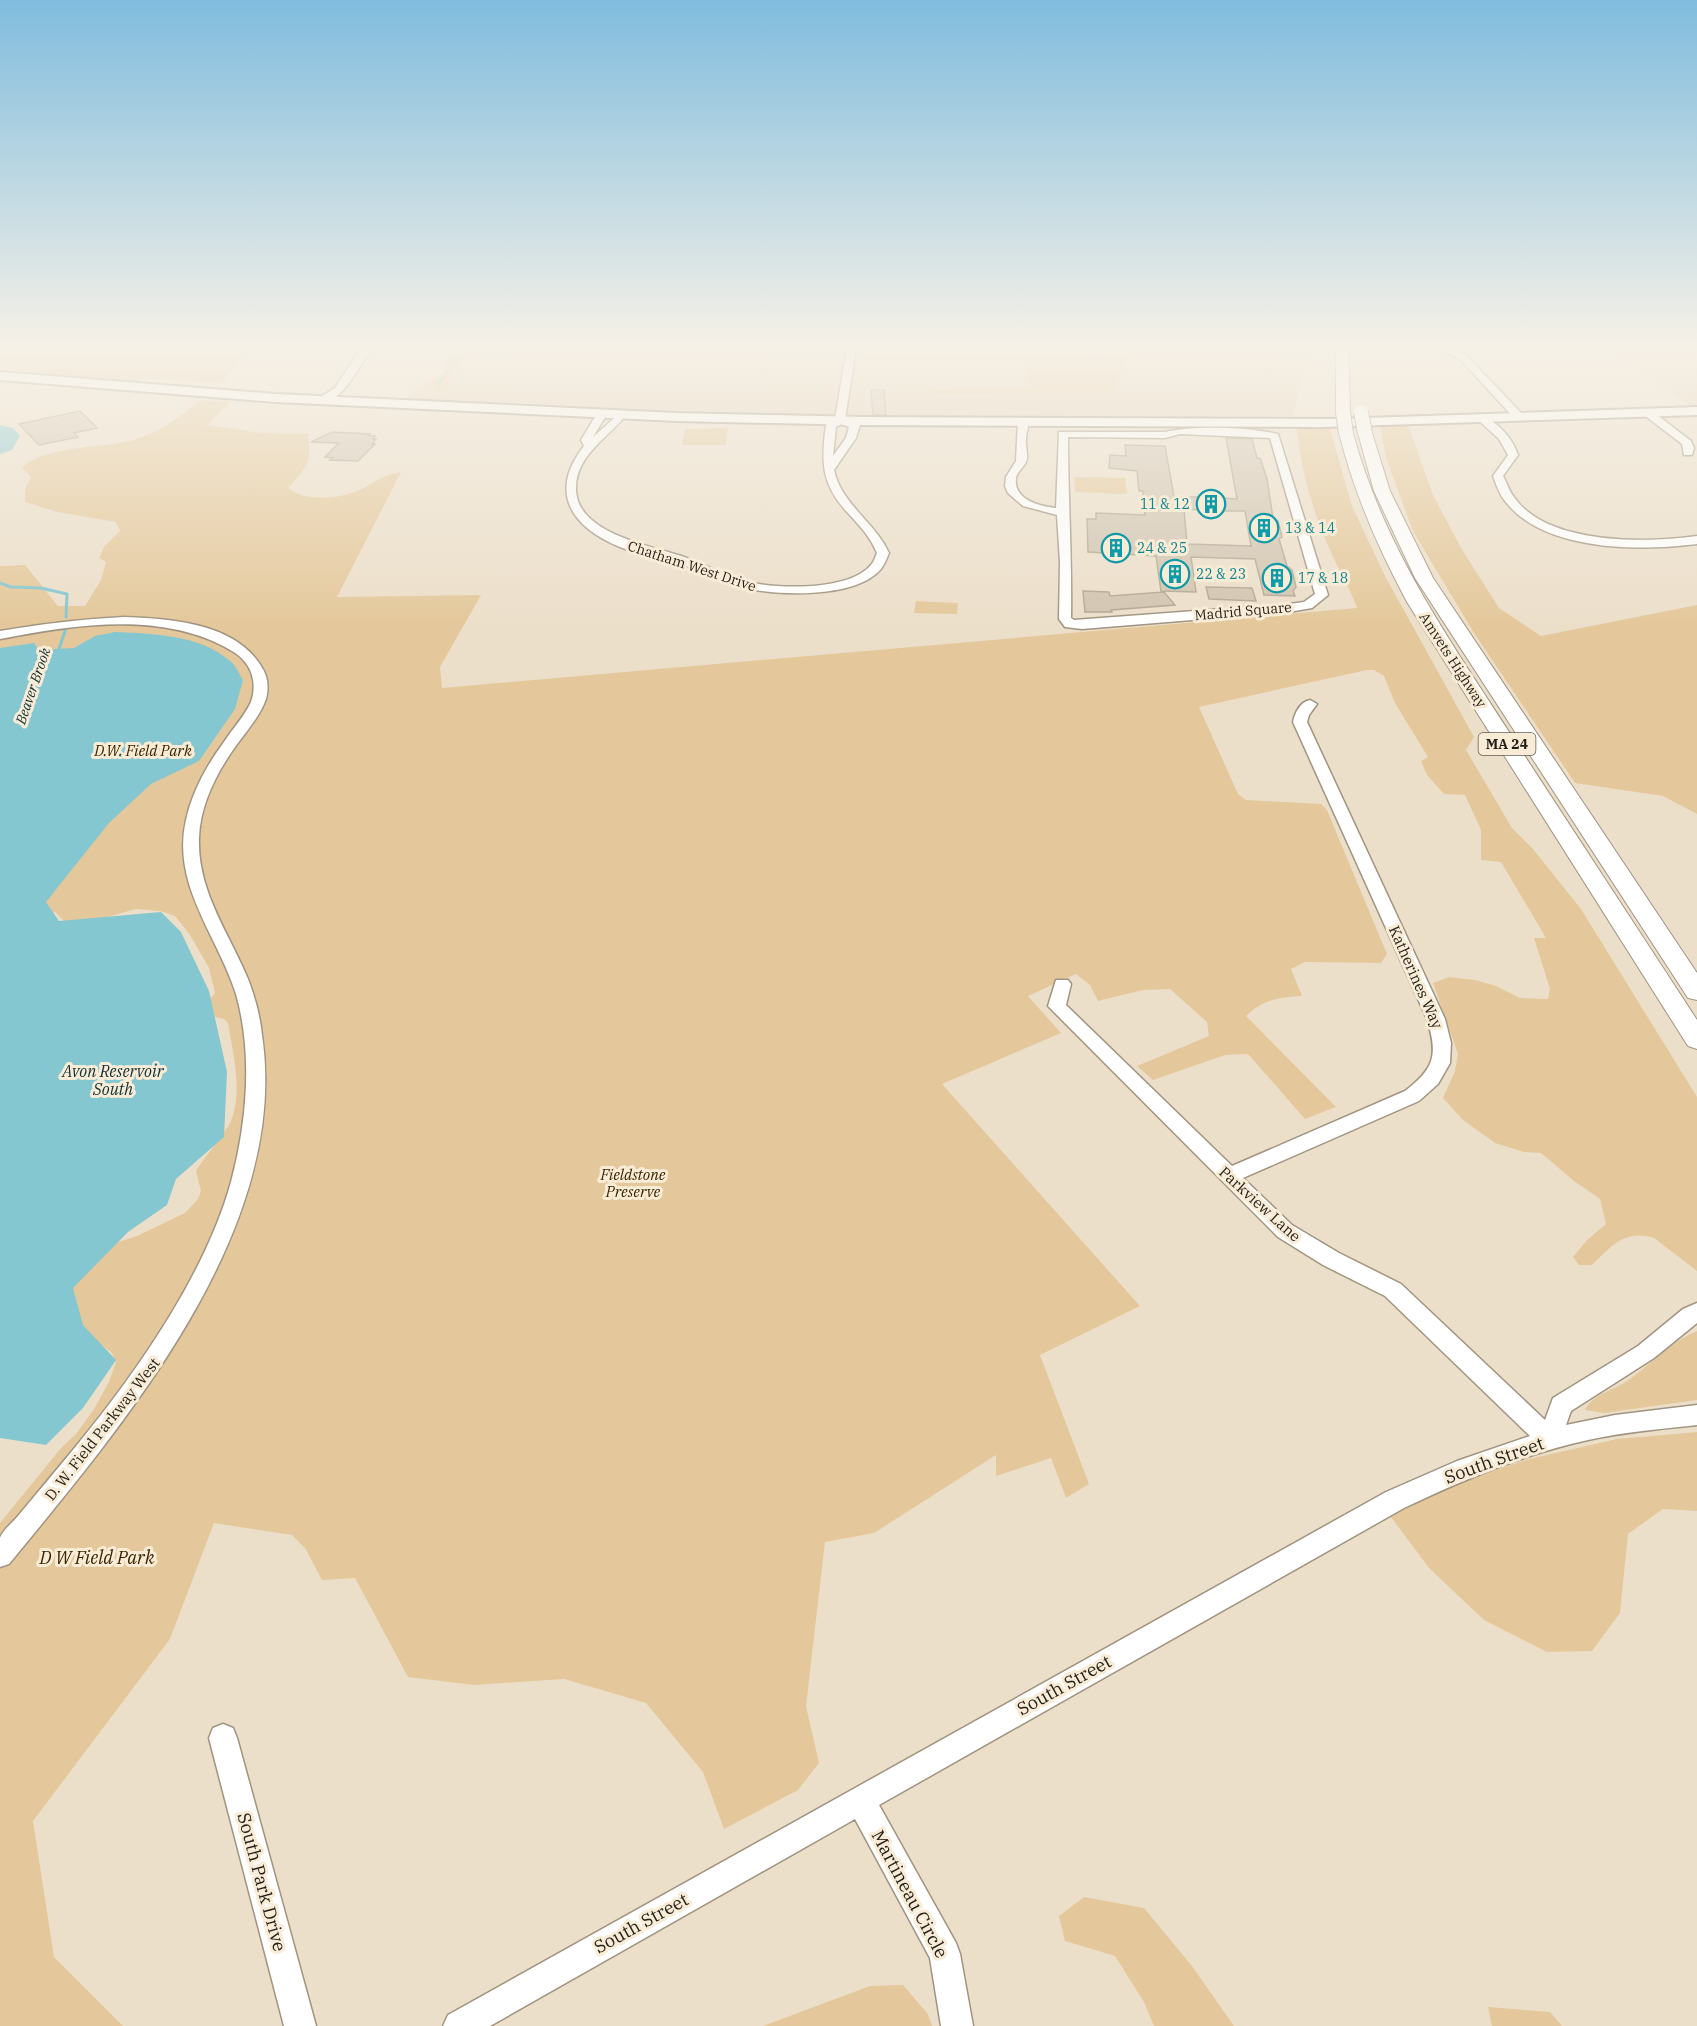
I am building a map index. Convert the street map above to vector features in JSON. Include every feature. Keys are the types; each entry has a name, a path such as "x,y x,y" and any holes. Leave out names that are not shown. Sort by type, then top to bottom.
{"highway":[{"name":"Amvets Highway","path":"1349,437 1356,471 1370,510 1416,602 1697,1040"},
{"name":"Amvets Highway","path":"1353,437 1429,586 1697,992"}],"street":[{"name":"Chatham West Drive","path":"588,437 586,443 589,445"},
{"name":"Chatham West Drive","path":"602,437 589,445 575,467 570,487 573,507 584,518 627,545 676,558 728,580 761,588 797,590 837,585 864,575 882,558 880,543 871,528 834,488 827,461 833,437"},
{"path":"830,469 851,437"},
{"path":"1018,437 1021,460 1011,476 1012,489 1017,496 1041,510 1062,512"},
{"name":"Madrid Square","path":"1062,437 1062,512 1066,562 1065,619 1070,624 1082,625 1289,608 1308,605 1322,595 1273,437"},
{"path":"1500,437 1510,446 1513,455 1498,476 1502,493 1516,508 1532,519 1573,536 1606,543 1657,545 1697,540"},
{"path":"1679,437 1687,443 1688,453"},
{"name":"D. W. Field Parkway West","path":"0,635 61,625 100,622 171,625 220,637 237,647 252,661 260,676 259,697 252,713 210,775 194,820 191,849 196,885 204,911 240,981 251,1020 256,1060 255,1108 248,1152 239,1185 211,1259 162,1349 103,1431 0,1556"},
{"name":"Katherines Way","path":"1228,1176 1412,1096 1427,1085 1437,1074 1442,1063 1442,1042 1436,1019 1300,722 1302,714 1310,704"},
{"name":"Parkview Lane","path":"1062,984 1057,1006 1285,1231 1339,1264 1393,1290 1550,1440"},
{"path":"1550,1440 1561,1404 1646,1352 1690,1314 1697,1312"},
{"name":"South Street","path":"459,2026 1395,1500 1469,1468 1550,1440 1625,1424 1697,1415"},
{"name":"South Park Drive","path":"224,1738 300,2026"},
{"name":"Martineau Circle","path":"860,1800 945,1954 957,2026"}],"green space":[{"path":"142,437 308,437 307,464 288,488 303,496 321,498 340,496 357,491 388,475 401,472 337,597 481,595 440,667 442,688 1357,608 1330,550 1313,504 1304,473 1298,437 1332,437 1352,506 1385,576 1474,737 1466,750 1512,828 1533,849 1581,909 1697,1097 1697,1271 1654,1238 1644,1236 1634,1236 1619,1241 1592,1265 1579,1265 1573,1257 1587,1240 1606,1224 1600,1199 1541,1153 1524,1152 1495,1143 1463,1120 1443,1098 1455,1071 1458,1054 1433,983 1449,977 1475,980 1496,986 1520,998 1548,999 1550,989 1534,938 1546,938 1501,862 1481,860 1481,830 1465,795 1444,794 1427,775 1421,761 1428,757 1395,703 1384,676 1374,670 1367,670 1199,707 1238,794 1246,800 1321,804 1327,810 1387,954 1381,963 1305,962 1291,969 1302,996 1271,1000 1258,1006 1246,1016 1336,1107 1305,1119 1248,1054 1225,1055 1153,1080 1137,1066 1209,1036 1207,1022 1170,989 1143,990 1098,1001 1090,985 1076,974 1028,996 1061,1033 942,1084 1140,1306 1040,1355 1089,1484 1066,1498 1051,1458 996,1476 996,1455 874,1533 825,1542 806,1706 819,1763 798,1790 724,1829 703,1772 646,1703 564,1679 474,1685 408,1677 355,1578 322,1580 305,1548 292,1535 214,1523 170,1639 33,1821 54,1957 123,2026 0,2026 0,1523 61,1448 76,1434 94,1409 109,1382 116,1362 112,1353 49,1304 97,1249 137,1236 185,1213 198,1199 201,1191 196,1171 229,1125 236,1101 236,1075 228,1023 224,1019 207,1015 204,1006 215,993 209,968 190,935 175,916 160,911 136,909 86,923 64,921 55,912 0,922 0,566 25,565 58,606 85,606 101,580 106,562 99,558 104,547 120,531 116,522 57,512 25,502 25,489 31,477 22,468 44,455 58,451 133,440"},
{"path":"684,437 727,437 726,445 682,445"},
{"path":"1382,437 1412,437 1433,495 1461,548 1499,608 1541,636 1697,605 1697,814 1663,796 1575,783 1474,633 1413,531 1386,458"},
{"path":"1074,477 1125,478 1127,494 1075,492"},
{"path":"916,601 958,603 957,614 914,613"},
{"path":"1697,1331 1697,1400 1604,1413 1585,1410 1593,1400 1627,1381 1669,1347"},
{"path":"1697,1432 1697,1511 1663,1509 1628,1534 1620,1613 1592,1651 1547,1652 1484,1620 1429,1568 1388,1513 1459,1482 1529,1459 1617,1439"},
{"path":"1084,1897 1144,1908 1192,1966 1234,2026 1154,2026 1144,2002 1115,1956 1065,1941 1059,1916"},
{"path":"903,1985 928,2014 932,2026 763,2026 870,1986"},
{"path":"1488,2007 1550,2012 1562,2026 1492,2026"}],"water":[{"path":"0,437 20,437 12,450 0,454"},
{"name":"Avon Reservoir South","path":"115,632 175,637 204,645 232,663 243,680 235,709 199,761 151,784 109,823 46,902 59,921 161,912 181,932 209,991 227,1072 224,1137 176,1179 167,1205 128,1232 73,1288 83,1325 116,1360 83,1408 46,1445 0,1438 0,648 34,643 39,650 74,648 95,636"}],"building":[{"path":"31,437 78,437 39,445"},
{"path":"322,437 375,437 373,439 376,439 372,444 375,444 358,461 330,460 333,458 325,457 339,443 311,442"},
{"path":"1226,438 1252,439 1257,458 1260,458 1267,479 1273,518 1278,521 1282,537 1279,539 1287,566 1292,570 1296,587 1293,591 1295,596 1264,595 1255,559 1191,557 1196,592 1161,591 1156,556 1088,552 1087,519 1096,519 1096,513 1145,515 1143,491 1139,491 1137,471 1109,468 1110,455 1126,456 1125,445 1165,446 1174,497 1198,497 1200,510 1184,509 1187,544 1251,546 1245,511 1225,511 1223,498 1237,499"},
{"path":"1206,587 1252,588 1256,601 1209,599"},
{"path":"1083,591 1109,592 1110,596 1164,592 1175,605 1111,610 1112,612 1085,612"}],"waterway":[{"name":"Beaver Brook","path":"0,583 11,587 41,588 67,594 66,617"},
{"name":"Beaver Brook","path":"57,655 65,631"}],"place":[{"name":"11 & 12","path":"1211,504"},
{"name":"13 & 14","path":"1264,528"},
{"name":"24 & 25","path":"1116,548"},
{"name":"22 & 23","path":"1175,574"},
{"name":"17 & 18","path":"1277,578"}],"park label":[{"name":"D.W. Field Park","path":"143,750"},
{"name":"Fieldstone Preserve","path":"633,1182"},
{"name":"D W Field Park","path":"97,1557"}]}
